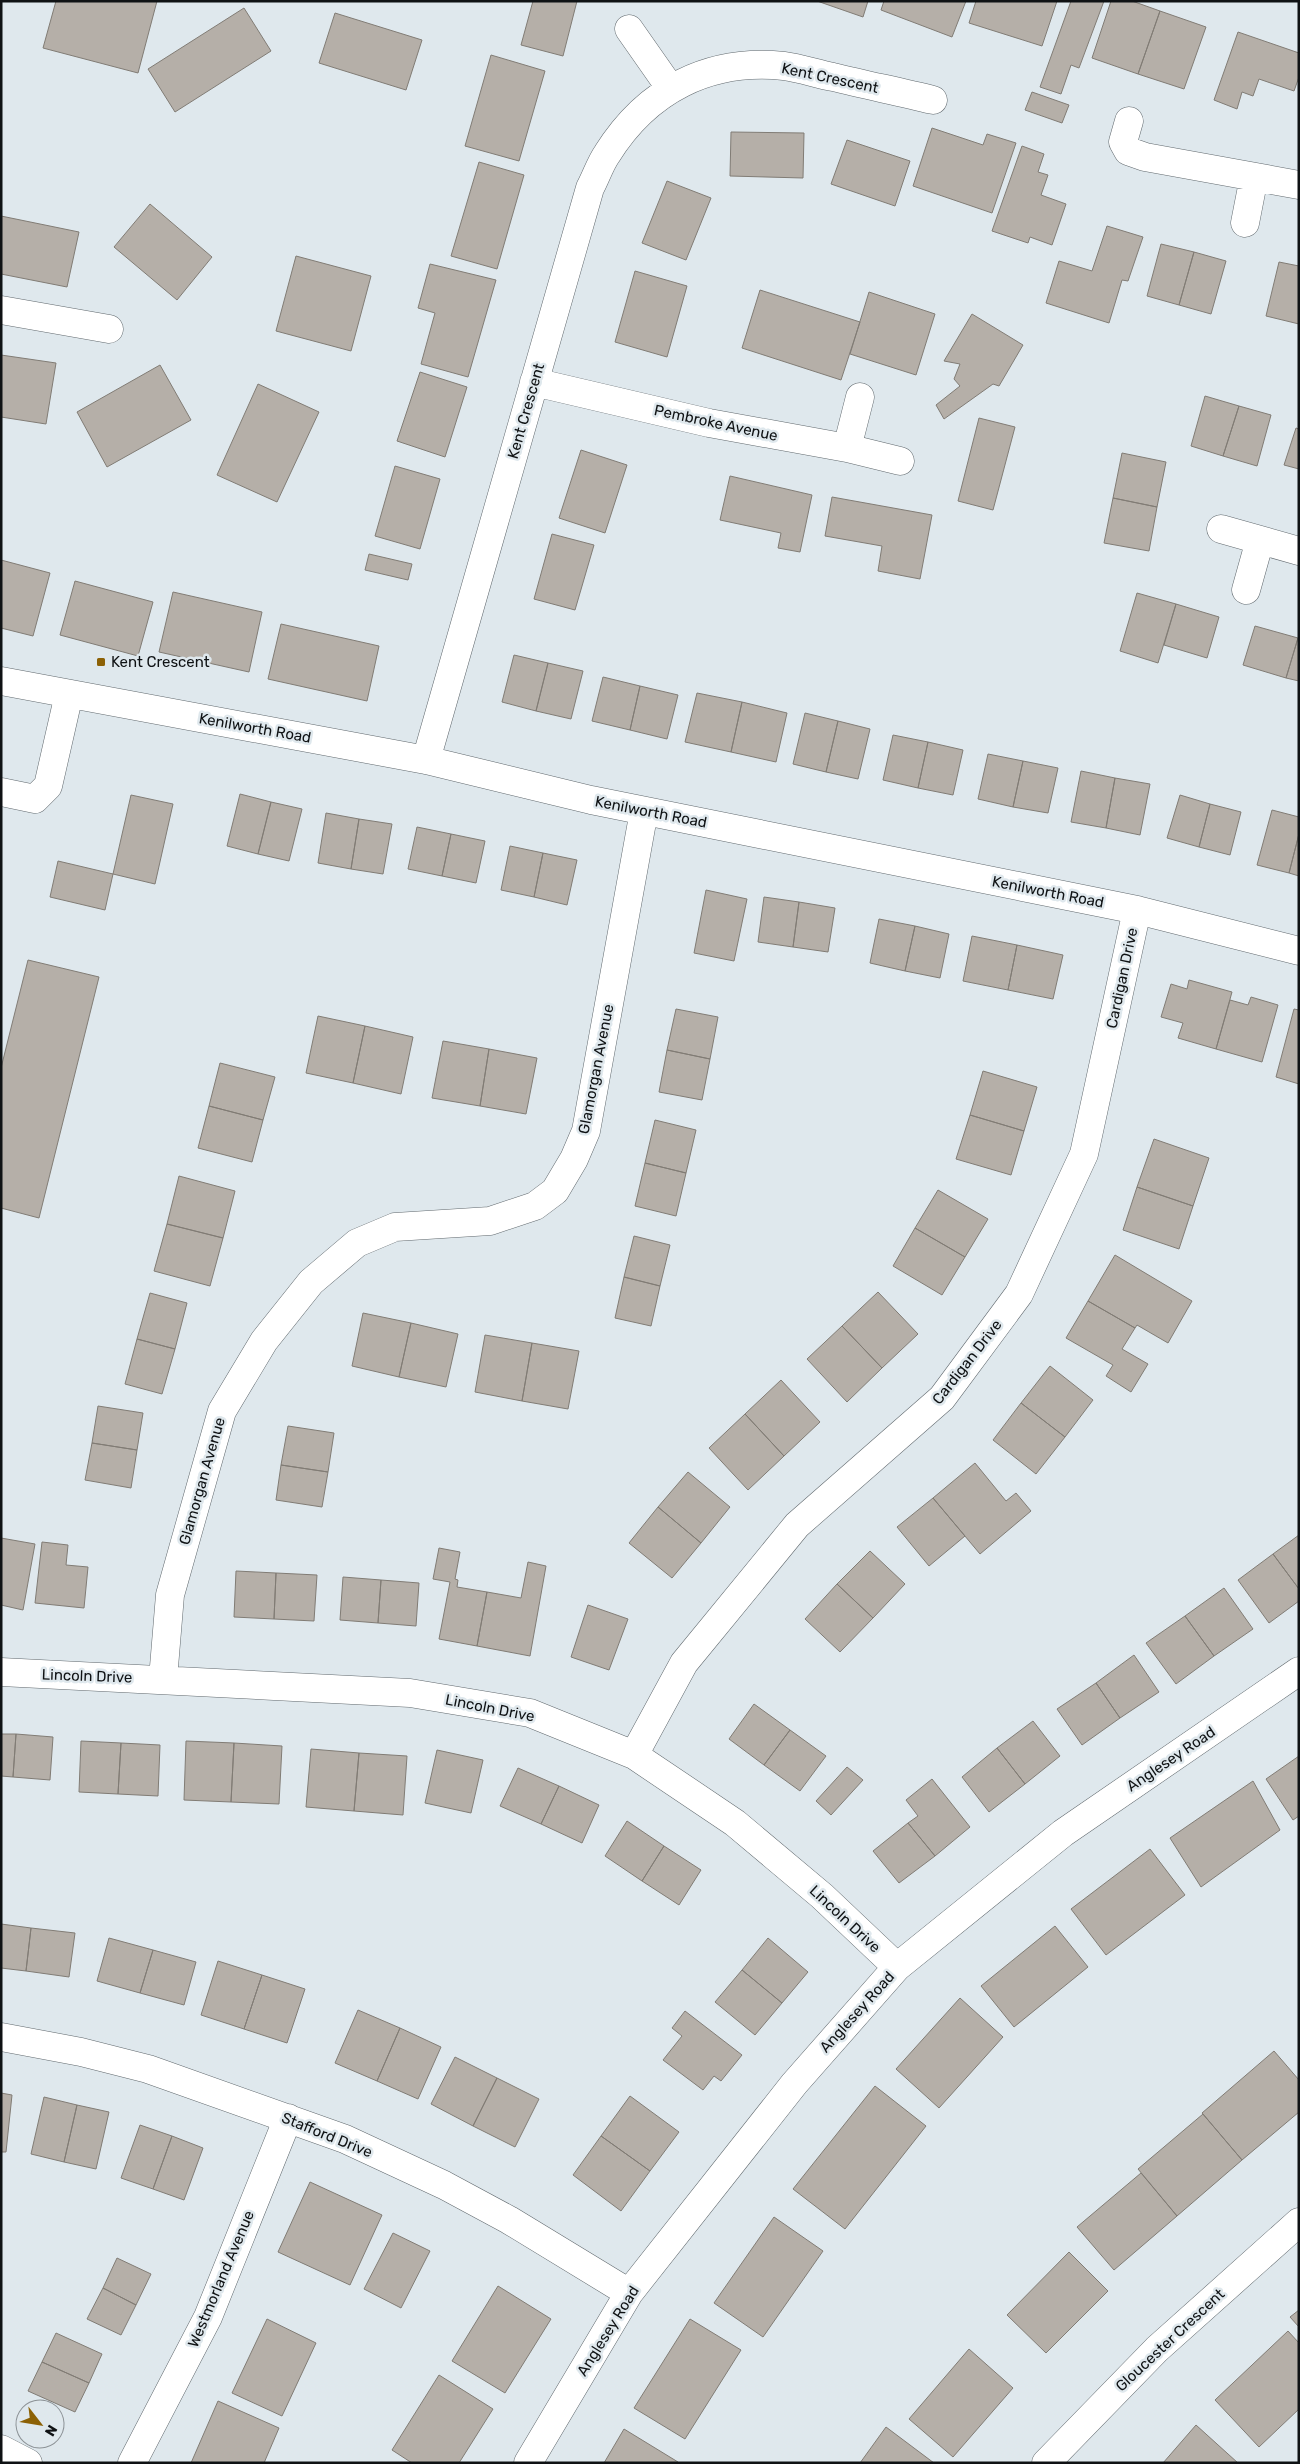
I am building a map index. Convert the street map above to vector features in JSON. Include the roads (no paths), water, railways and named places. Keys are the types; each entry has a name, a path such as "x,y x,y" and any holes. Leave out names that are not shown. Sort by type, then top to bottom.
{"street":[{"path":"629,29 671,89"},
{"name":"Kent Crescent","path":"426,760 590,188 602,163 625,128 645,107 671,89 695,76 721,69 753,65 785,66 933,100"},
{"path":"1129,121 1123,142 1128,151 1145,157 1299,185"},
{"path":"1245,224 1254,177"},
{"path":"1,310 109,329"},
{"name":"Pembroke Avenue","path":"534,382 709,424 846,448 900,461"},
{"path":"846,448 860,398"},
{"path":"1221,529 1299,551"},
{"path":"1246,590 1260,540"},
{"name":"Kenilworth Road","path":"1,681 426,760 644,811 1137,910 1299,951"},
{"path":"1,792 35,799 48,786 69,694"},
{"name":"Glamorgan Avenue","path":"163,1679 170,1595 222,1411 264,1341 311,1282 357,1243 395,1227 490,1221 535,1206 555,1191 574,1159 586,1131 644,811"},
{"name":"Cardigan Drive","path":"634,1755 684,1663 797,1524 942,1398 1019,1294 1084,1154 1137,910"},
{"name":"Anglesey Road","path":"528,2463 629,2292 794,2084 897,1967 1063,1833 1299,1671"},
{"name":"Lincoln Drive","path":"1,1672 410,1693 530,1713 634,1755 735,1823 822,1896 897,1967"},
{"name":"Stafford Drive","path":"1,2037 81,2052 148,2069 345,2139 444,2186 509,2220 629,2292"},
{"name":"Westmorland Avenue","path":"132,2463 208,2317 288,2118"},
{"name":"Gloucester Crescent","path":"1046,2463 1157,2349 1299,2222"},
{"path":"1,2449 28,2463"}],"place":[{"name":"Kent Crescent","path":"101,662"}]}
